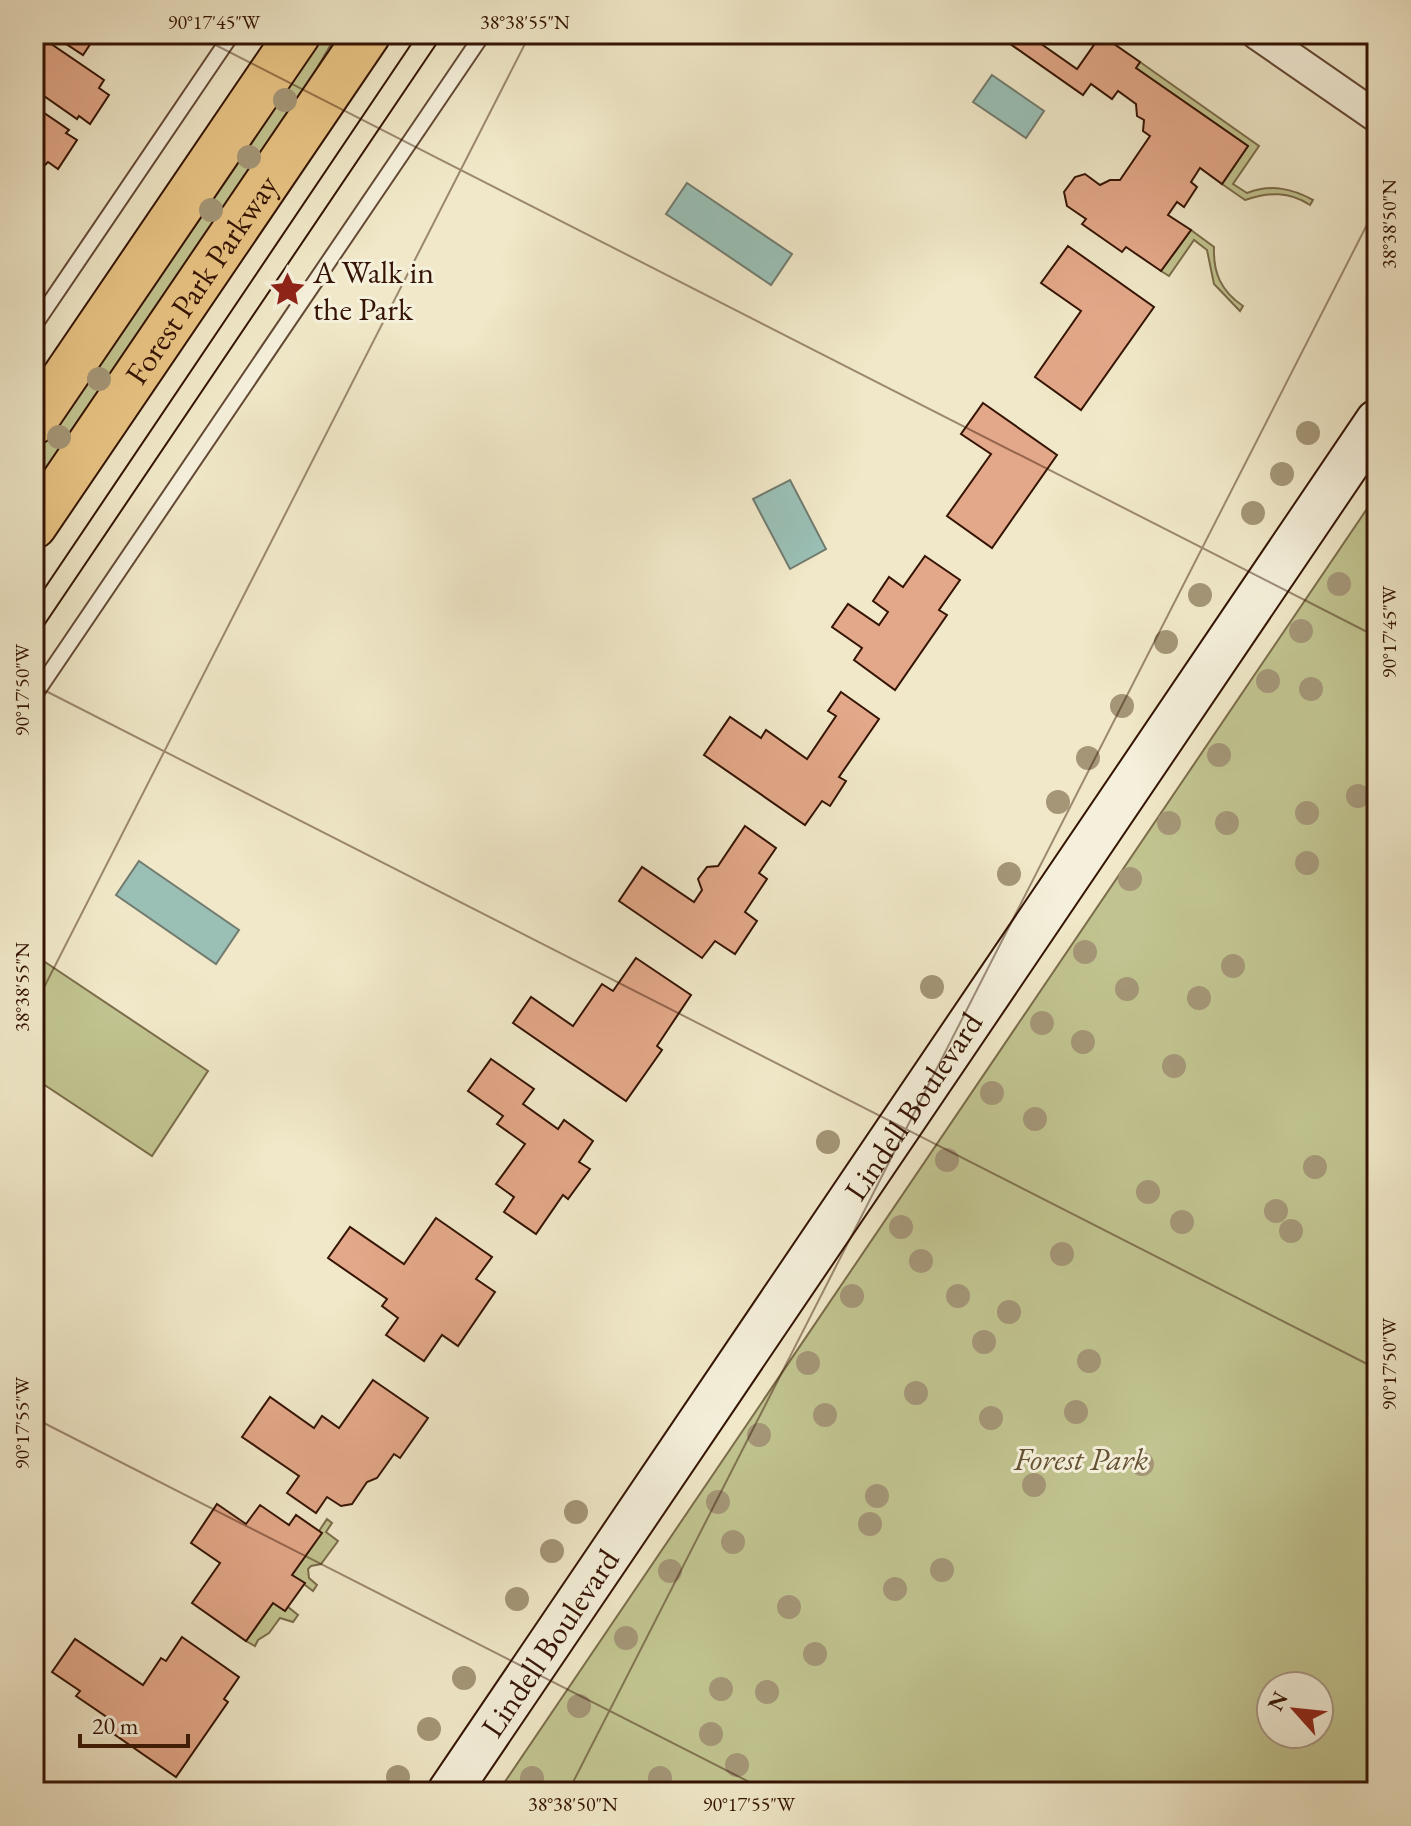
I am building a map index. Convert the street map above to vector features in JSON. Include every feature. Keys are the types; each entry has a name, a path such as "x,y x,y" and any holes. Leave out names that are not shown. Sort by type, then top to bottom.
{"main road":[{"name":"Forest Park Parkway","path":"34,422 298,34"},
{"name":"Forest Park Parkway","path":"34,526 368,34"},
{"name":"Lindell Boulevard","path":"449,1792 1377,421"}],"street":[{"path":"1257,34 1377,117"}],"lane":[{"path":"34,326 232,34"},
{"path":"34,696 483,34"}],"green space":[{"path":"319,34 337,34 296,104 34,487 34,456"},
{"path":"1140,62 1259,146 1233,184 1247,193 1273,188 1289,190 1313,200 1310,205 1279,194 1245,200 1222,184 1248,146 1136,68"},
{"path":"1191,230 1214,247 1220,281 1243,306 1240,311 1214,284 1207,250 1194,240 1169,276 1161,271"},
{"name":"Forest Park","path":"1377,494 1377,1792 498,1792"},
{"path":"45,962 208,1071 152,1156 34,1078 34,979"},
{"path":"327,1519 332,1523 326,1532 338,1541 321,1564 308,1569 309,1578 317,1585 313,1591 292,1575"},
{"path":"273,1603 285,1611 288,1607 298,1615 293,1622 280,1618 255,1646 246,1641"}],"water":[{"path":"992,75 1044,111 1026,138 973,102"},
{"path":"687,183 792,254 771,285 666,214"},
{"path":"790,480 826,549 790,569 753,499"},
{"path":"139,861 239,930 216,964 116,895"}],"building":[{"path":"34,34 44,34 50,38 47,41 104,80 99,88 109,95 90,124 79,116 77,119 34,89"},
{"path":"51,34 97,34 83,55"},
{"path":"996,34 1027,34 1077,69 1101,35 1140,62 1136,68 1248,146 1222,184 1200,168 1191,182 1197,187 1184,207 1177,202 1168,215 1191,230 1161,271 1126,247 1122,252 1082,224 1086,219 1067,206 1064,192 1075,177 1085,174 1100,185 1110,180 1120,180 1150,136 1143,131 1144,120 1137,116 1136,104 1118,91 1112,99 1091,84 1083,95"},
{"path":"34,106 69,130 66,133 77,140 58,169 34,158"},
{"path":"1068,246 1154,307 1081,410 1035,377 1081,311 1041,283"},
{"path":"983,403 1057,455 992,548 947,516 991,454 961,434"},
{"path":"925,556 960,580 939,610 947,615 895,690 854,660 862,648 832,627 848,604 879,625 888,612 873,601 889,577 903,587"},
{"path":"841,692 879,719 839,777 846,781 830,806 822,801 805,825 704,755 730,717 761,738 766,730 807,759 836,716 828,711"},
{"path":"745,826 776,848 759,873 767,879 745,912 757,921 735,954 715,941 702,958 619,901 642,867 694,902 702,890 698,879 707,867 718,866"},
{"path":"636,958 691,995 657,1046 662,1050 626,1101 513,1023 531,997 573,1026 602,984 613,991"},
{"path":"491,1059 534,1089 523,1104 558,1129 564,1120 593,1141 579,1162 590,1169 568,1199 563,1195 536,1234 504,1212 514,1197 496,1184 525,1144 497,1124 503,1116 468,1091"},
{"path":"436,1218 492,1257 476,1279 495,1292 458,1346 442,1335 424,1361 386,1335 398,1318 382,1306 387,1299 328,1258 350,1227 404,1264"},
{"path":"373,1380 428,1418 400,1458 394,1454 377,1478 367,1482 352,1504 341,1506 327,1497 316,1513 287,1493 299,1476 242,1437 270,1397 314,1428 322,1416 339,1428"},
{"path":"217,1504 246,1524 260,1505 289,1525 296,1515 322,1533 292,1575 305,1583 285,1611 273,1603 246,1641 192,1603 220,1563 191,1543"},
{"path":"182,1637 239,1677 224,1699 228,1702 176,1777 108,1730 114,1722 76,1696 80,1691 52,1672 75,1639 143,1685 161,1658 166,1661"}],"tram line":[{"path":"34,604 418,34"},
{"path":"34,640 443,34"}],"place":[{"name":"A Walk in the Park","path":"287,290"}]}
